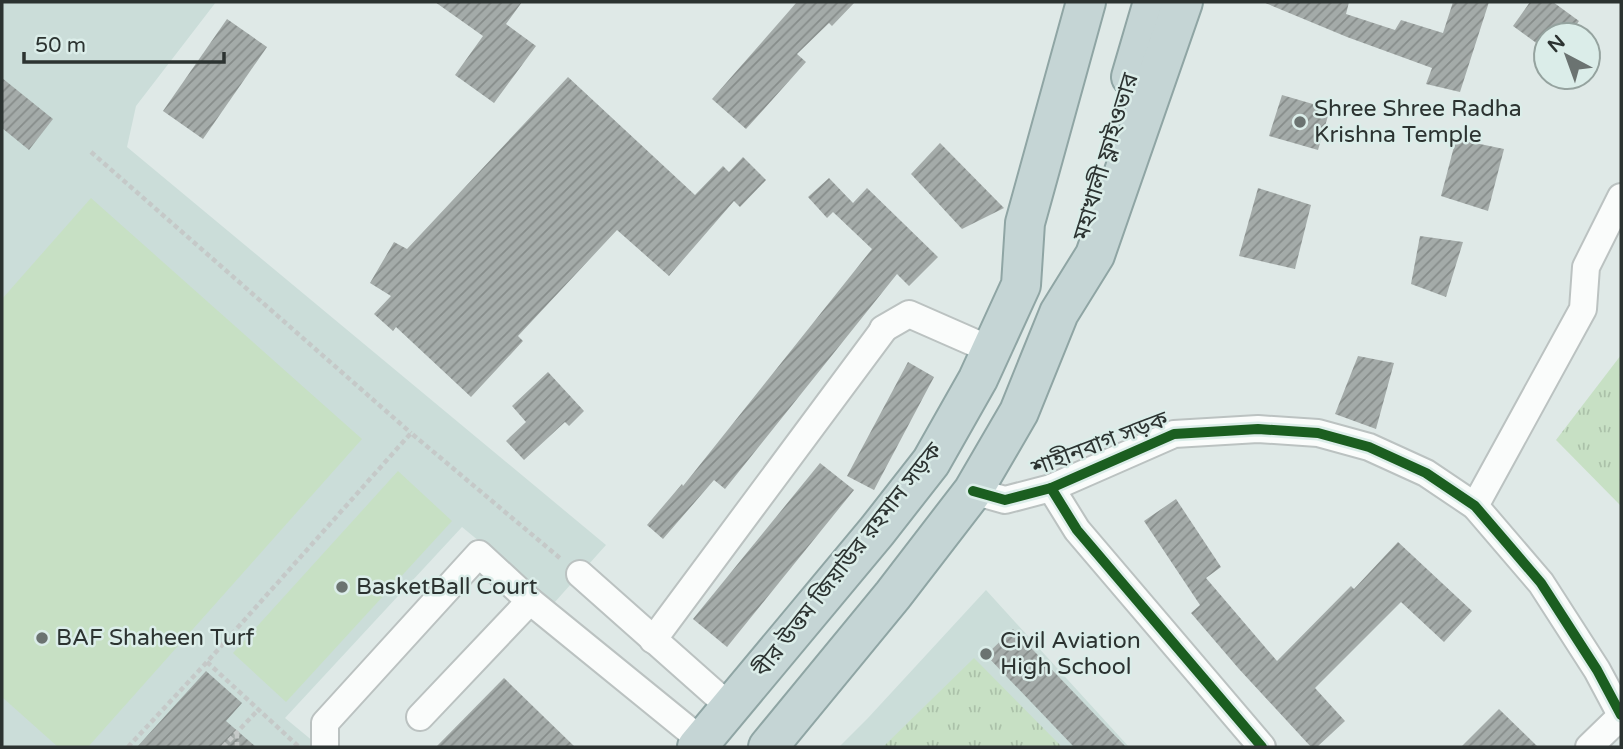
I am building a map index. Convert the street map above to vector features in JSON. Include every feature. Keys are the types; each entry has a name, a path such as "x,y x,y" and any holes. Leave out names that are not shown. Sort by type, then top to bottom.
{"highway":[{"name":"বীর উত্তম জিয়াউর রহমান সড়ক","path":"700,744 877,531 930,462 978,379 1021,285 1025,223 1086,2"},
{"name":"মহাখালী ফ্লাইওভার","path":"1021,285 1112,2"},
{"name":"মহাখালী ফ্লাইওভার","path":"1059,313 1153,2"},
{"path":"768,747 893,595 972,491 1019,412 1059,313 1095,256 1183,2"}],"street":[{"path":"1475,506 1583,309 1586,267 1621,197"},
{"path":"653,640 884,329 909,314 991,350"},
{"name":"শাহীনবাগ সড়ক","path":"972,491 1005,500 1051,488 1174,434 1258,429 1318,433 1369,447 1426,473 1475,506 1541,583 1597,670 1621,715"},
{"path":"1051,488 1077,530 1262,747"},
{"path":"325,747 326,723 479,554 530,601 700,744"},
{"path":"580,575 730,708"},
{"path":"420,717 530,601"},
{"path":"1589,747 1621,715"}],"path":[{"path":"91,152 411,433 580,575"},
{"path":"128,747 411,433"},
{"path":"207,662 300,747"},
{"path":"223,747 259,709"},
{"path":"237,732 237,747"}],"shaded area":[{"path":"2,2 216,2 136,106 127,147 606,545 554,603 462,527 285,718 314,742 308,747 2,747"},
{"name":"Civil Aviation High School","path":"986,590 1129,747 839,747 868,718"}],"green space":[{"path":"91,198 362,439 88,747 58,747 2,697 2,299"},
{"path":"1621,355 1621,506 1556,440"},
{"name":"BasketBall Court","path":"398,471 452,521 286,702 233,653"},
{"path":"974,658 1062,747 883,747"}],"building":[{"path":"435,2 522,2 506,24 536,46 494,103 455,75 483,36"},
{"path":"797,2 855,2 832,26 829,23 797,54 806,62 746,129 712,99"},
{"path":"1263,2 1349,2 1346,14 1395,30 1401,20 1443,33 1453,2 1489,2 1460,92 1426,84 1432,68"},
{"path":"1530,2 1553,2 1579,21 1532,21 1532,40 1513,26"},
{"path":"227,19 267,47 203,139 163,111"},
{"path":"568,77 695,195 723,166 729,172 743,157 766,180 740,207 734,201 669,276 617,230 518,336 523,341 471,397 396,327 393,331 374,314 391,296 370,283 394,242 407,249"},
{"path":"2,78 53,119 29,150 2,128"},
{"name":"Shree Shree Radha Krishna Temple","path":"1282,95 1330,109 1318,150 1269,136"},
{"path":"1456,139 1504,149 1488,211 1441,196"},
{"path":"940,143 1004,208 962,229 911,174"},
{"path":"829,178 853,203 867,188 938,257 909,286 897,274 725,489 714,480 663,539 647,525 682,484 683,486 872,249 833,212 827,218 808,197"},
{"path":"1258,188 1311,205 1295,269 1239,256"},
{"path":"1420,236 1463,242 1446,297 1411,284"},
{"path":"1358,356 1394,363 1376,429 1335,414"},
{"path":"908,362 934,377 874,490 847,476"},
{"path":"548,372 584,411 569,426 565,422 524,460 506,441 526,422 512,406"},
{"path":"820,463 854,490 727,647 693,619"},
{"path":"1176,499 1221,567 1206,578 1277,661 1351,586 1354,589 1398,542 1472,611 1444,642 1401,602 1315,688 1345,721 1317,747 1311,747 1191,613 1200,605 1144,521"},
{"path":"1013,629 1126,747 1074,747 986,655"},
{"path":"206,671 242,703 226,721 256,747 137,747"},
{"path":"504,678 575,747 436,747"},
{"path":"1499,709 1538,747 1461,747"}],"cycle path":[{"path":"973,491 1005,500 1051,488 1174,434 1258,429 1318,433 1369,447 1426,473 1475,506 1541,583 1597,670 1621,715"},
{"path":"1051,488 1077,530 1262,747"}],"place":[{"name":"Shree Shree Radha Krishna Temple","path":"1300,122"},
{"name":"BasketBall Court","path":"342,587"},
{"name":"BAF Shaheen Turf","path":"42,638"},
{"name":"Civil Aviation High School","path":"986,654"}]}
